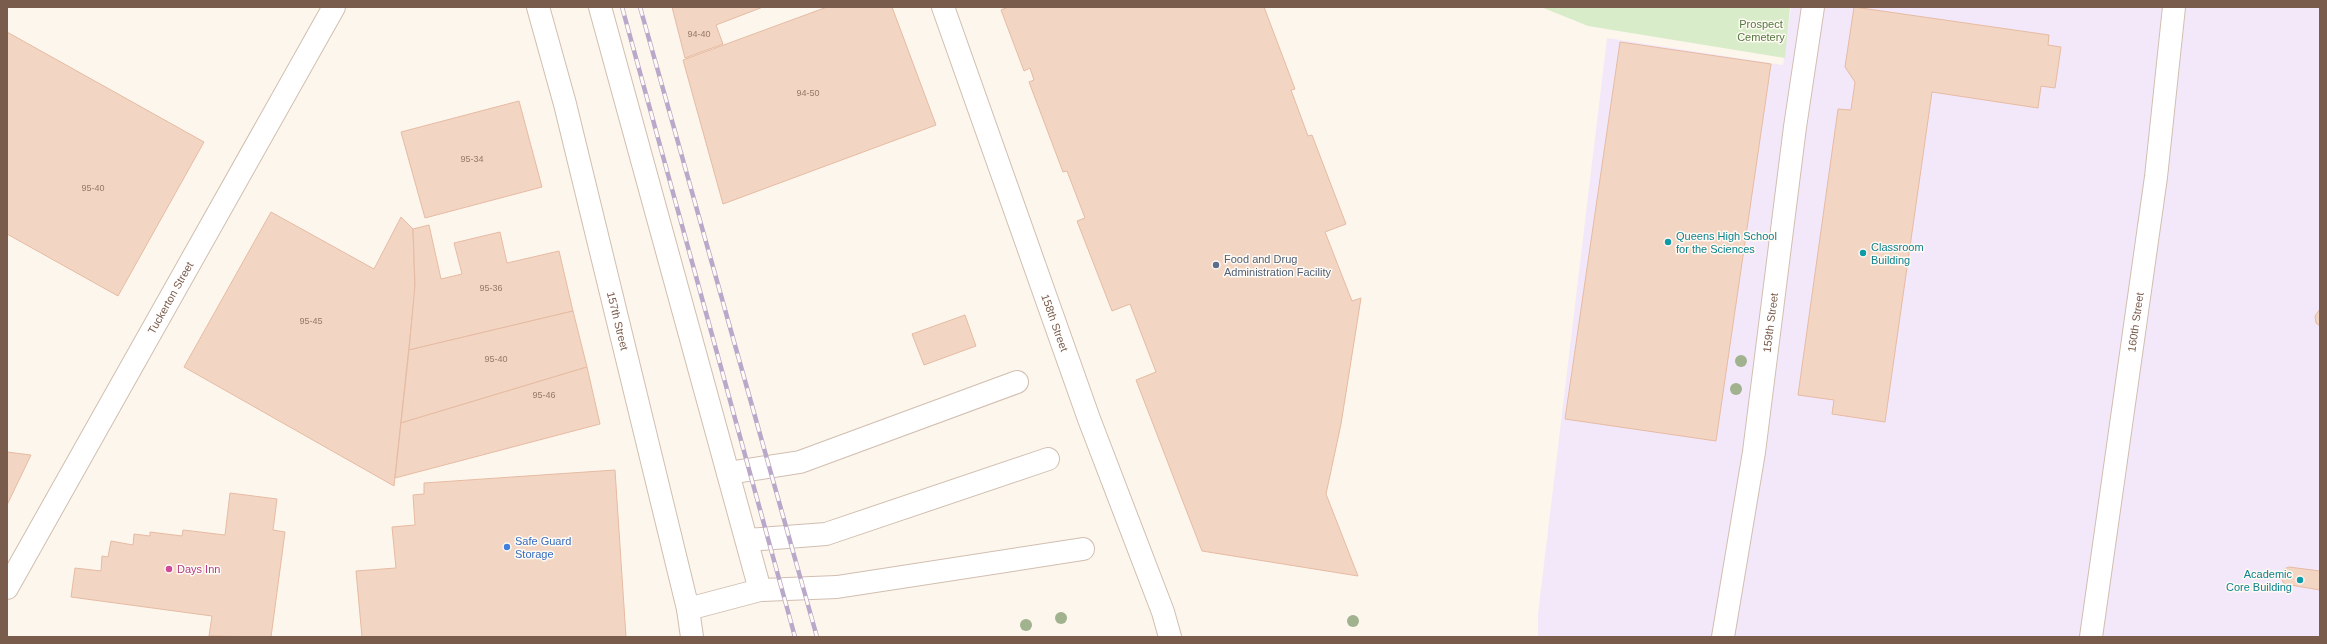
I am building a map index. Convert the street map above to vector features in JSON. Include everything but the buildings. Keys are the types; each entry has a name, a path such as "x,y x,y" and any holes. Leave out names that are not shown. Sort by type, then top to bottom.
{"street":[{"name":"Tuckerton Street","path":"7,588 334,7"},
{"name":"157th Street","path":"538,7 564,104 688,609 692,637"},
{"path":"600,7 760,590"},
{"name":"158th Street","path":"943,7 1089,419 1163,612 1170,637"},
{"name":"159th Street","path":"1723,637 1754,452 1795,127 1813,7"},
{"name":"160th Street","path":"2091,637 2156,177 2174,7"},
{"path":"728,473 800,462 1017,382"},
{"path":"747,540 826,534 1048,460"},
{"path":"688,609 760,590 837,587 1083,550"}],"shaded area":[{"path":"1791,7 2320,7 2320,637 1538,637 1538,614 1607,38 1783,65"}],"green space":[{"name":"Prospect Cemetery","path":"1541,7 1790,7 1785,58 1588,26"}],"railway":[{"path":"622,7 795,637"},
{"path":"640,7 817,637"}],"place":[{"name":"Queens High School for the Sciences","path":"1668,242"},
{"name":"Classroom Building","path":"1863,253"},
{"name":"Food and Drug Administration Facility","path":"1216,265"},
{"name":"Safe Guard Storage","path":"507,547"},
{"name":"Days Inn","path":"169,569"},
{"name":"Academic Core Building","path":"2300,580"}]}
